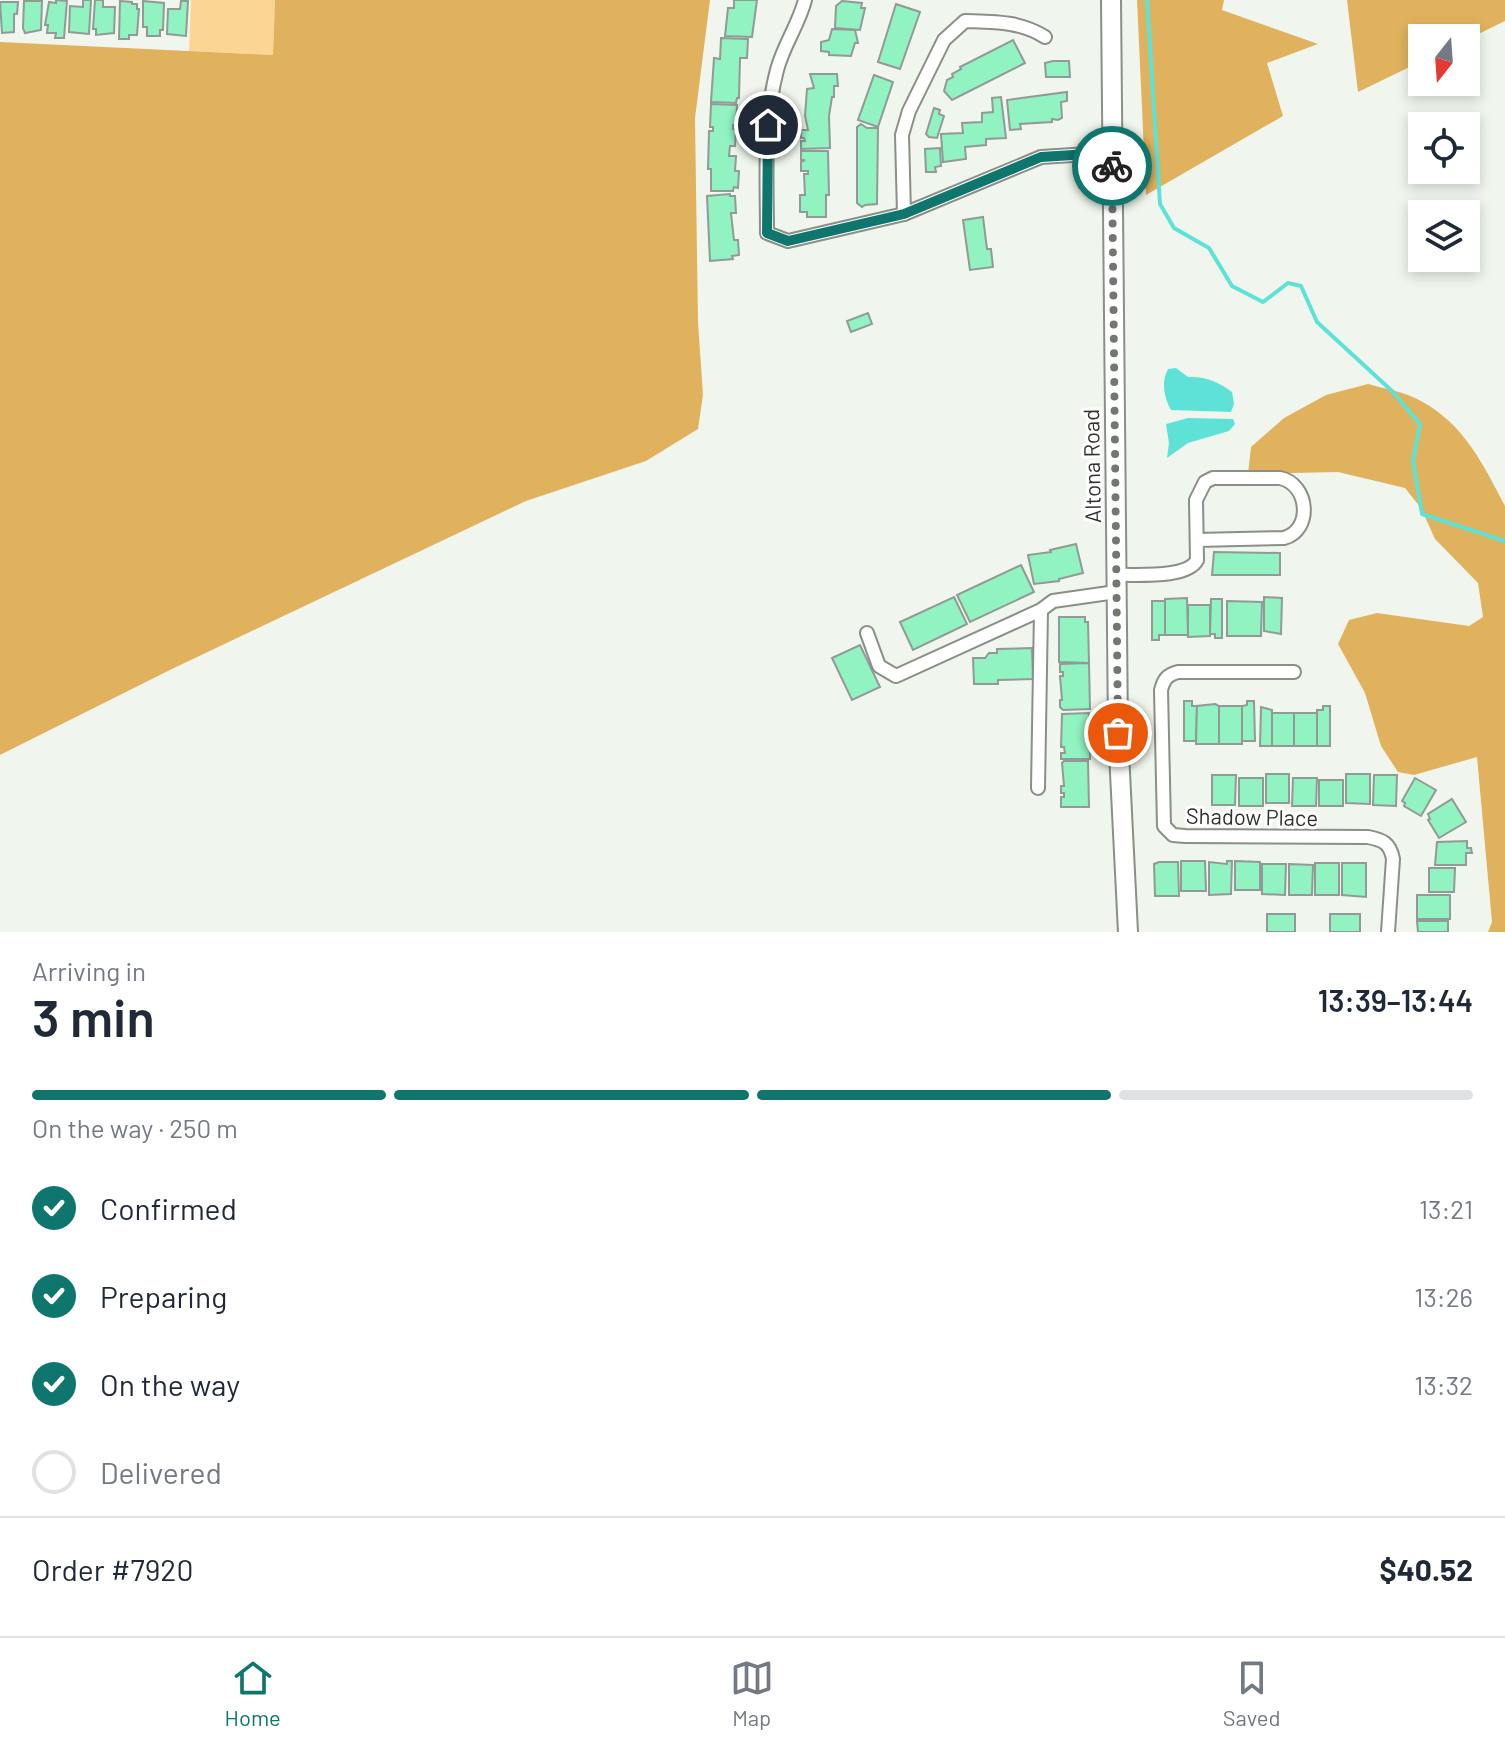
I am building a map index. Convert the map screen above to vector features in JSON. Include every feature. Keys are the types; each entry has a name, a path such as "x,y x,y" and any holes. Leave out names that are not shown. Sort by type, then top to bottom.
{"main road":[{"name":"Altona Road","path":"1111,0 1118,733 1128,932"}],"street":[{"path":"805,0 777,66 772,92 768,125 767,233 788,241 904,214 1041,157 1089,154 1112,157"},
{"path":"904,214 902,135 909,111 944,40 965,21 1002,22 1029,27 1045,37"},
{"path":"867,633 879,666 896,676 1041,610 1053,601 1116,583 1190,570 1197,560 1196,500 1205,482 1213,478 1280,478 1297,486 1302,499 1303,517 1301,529 1294,536 1197,540"},
{"path":"1038,788 1041,610"},
{"name":"Shadow Place","path":"1294,672 1169,674 1161,690 1164,826 1173,835 1185,836 1368,837 1383,840 1390,848 1393,859 1388,932"}],"shaded area":[{"path":"191,0 275,0 273,55 189,51"},
{"path":"275,0 710,0 695,118 698,322 703,395 698,429 646,461 526,501 174,668 0,755 0,42 273,55"},
{"path":"1137,0 1224,0 1222,10 1318,44 1267,63 1283,116 1146,195"},
{"path":"1347,0 1505,0 1505,21 1480,33 1480,24 1408,24 1408,68 1358,92"},
{"path":"1368,384 1415,398 1449,421 1471,446 1505,506 1505,932 1488,932 1492,922 1477,757 1414,775 1398,772 1381,746 1365,693 1338,644 1349,620 1377,613 1469,626 1483,617 1478,583 1435,539 1421,508 1405,488 1338,472 1248,474 1251,447 1284,418 1326,395"}],"water":[{"path":"1176,368 1188,377 1212,380 1232,392 1234,404 1231,412 1171,410 1164,384 1168,369"},
{"path":"1188,418 1233,419 1235,424 1229,431 1188,443 1167,458 1169,443 1166,424"}],"building":[{"path":"56,0 67,1 64,38 55,38 56,33 47,33 48,25 45,25 49,2 56,3"},
{"path":"83,0 91,0 89,34 69,32 70,6 83,7"},
{"path":"95,0 103,0 103,7 115,7 114,33 96,35 96,29 93,29"},
{"path":"734,0 757,0 752,37 725,36 728,8 734,8"},
{"path":"24,1 42,1 41,30 25,33"},
{"path":"120,1 137,4 139,9 137,35 129,35 129,39 119,39"},
{"path":"143,1 164,3 160,36 147,36 147,27 143,27"},
{"path":"181,1 188,1 186,36 167,34 168,9 180,9"},
{"path":"842,1 862,3 861,8 865,8 860,30 835,28 836,6"},
{"path":"0,2 18,2 14,32 2,33"},
{"path":"896,4 920,12 900,69 878,62"},
{"path":"832,29 855,30 858,43 855,43 851,56 829,55 829,52 821,51 821,42 829,40"},
{"path":"721,38 748,39 747,58 740,58 739,98 736,103 711,102 714,58 720,59"},
{"path":"1013,40 1025,63 952,100 944,91 947,80 960,67"},
{"path":"1069,61 1070,77 1046,77 1045,63"},
{"path":"810,74 837,74 838,86 834,86 829,116 830,148 801,149 801,141 805,141 801,138 801,130 808,130 805,116 807,89 814,88"},
{"path":"874,75 893,82 878,127 858,120"},
{"path":"1067,92 1067,101 1061,102 1062,118 1052,119 1052,122 1020,124 1021,129 1010,130 1007,100"},
{"path":"1001,97 1006,138 986,139 986,145 965,147 966,159 943,162 941,134 963,133 962,123 982,122 982,113 993,112 992,98"},
{"path":"711,104 737,105 736,125 733,125 736,130 735,146 730,146 729,156 736,156 735,171 739,171 738,188 734,187 733,191 711,191 711,169 708,169 709,131 713,131 710,127"},
{"path":"934,108 944,116 937,138 926,134"},
{"path":"861,124 867,128 878,128 877,204 862,207 857,203 857,127"},
{"path":"940,148 941,166 935,167 936,172 926,172 925,149"},
{"path":"801,151 828,151 826,217 807,217 807,212 800,212 800,195 805,195 804,174 808,174 808,171 801,171 801,162 805,160 801,160"},
{"path":"707,196 735,196 736,213 731,213 739,255 732,256 733,259 710,261"},
{"path":"983,217 993,267 970,270 963,220"},
{"path":"868,313 872,324 851,332 847,321"},
{"path":"1076,544 1083,573 1059,581 1034,584 1028,555"},
{"path":"1214,552 1280,553 1280,575 1212,575"},
{"path":"1021,565 1034,592 970,622 957,595"},
{"path":"954,597 967,624 913,650 900,622"},
{"path":"1264,597 1282,598 1281,634 1264,631"},
{"path":"1187,598 1188,635 1165,635 1165,599"},
{"path":"1211,599 1222,599 1222,638 1210,634"},
{"path":"1152,601 1165,601 1165,635 1159,635 1159,640 1152,640"},
{"path":"1227,601 1262,602 1261,636 1227,636"},
{"path":"1188,605 1210,605 1210,636 1188,637"},
{"path":"1059,617 1085,617 1085,622 1088,622 1089,663 1059,662"},
{"path":"860,645 880,687 852,700 832,658"},
{"path":"1032,648 1033,679 974,684 973,658 985,658 989,653 997,653 997,649"},
{"path":"1089,663 1090,709 1063,710 1060,707 1060,676 1063,672 1060,672 1060,664"},
{"path":"1184,701 1192,701 1192,706 1197,706 1196,741 1184,741"},
{"path":"1247,701 1254,701 1255,741 1242,741 1242,706 1247,705"},
{"path":"1197,706 1219,706 1219,744 1196,744"},
{"path":"1219,706 1242,706 1242,744 1219,744"},
{"path":"1323,706 1330,706 1330,746 1317,746 1317,710 1323,710"},
{"path":"1261,707 1272,710 1272,746 1260,746"},
{"path":"1089,713 1090,759 1061,759 1061,753 1065,753 1064,747 1061,747 1062,714"},
{"path":"1272,713 1294,713 1294,746 1272,746"},
{"path":"1294,713 1317,713 1317,746 1294,746"},
{"path":"1064,761 1088,761 1089,807 1061,807"},
{"path":"1266,774 1289,774 1289,803 1266,803"},
{"path":"1346,774 1370,774 1370,804 1346,803"},
{"path":"1212,775 1236,775 1235,805 1212,805"},
{"path":"1374,775 1397,775 1396,806 1373,805"},
{"path":"1239,778 1263,778 1263,806 1239,806"},
{"path":"1293,778 1317,778 1316,806 1292,806"},
{"path":"1415,778 1436,790 1421,816 1404,806 1402,801"},
{"path":"1319,780 1343,780 1343,806 1319,806"},
{"path":"1452,799 1466,822 1439,838 1428,820 1428,814"},
{"path":"1467,841 1467,848 1471,848 1472,853 1466,853 1466,865 1435,865 1437,842"},
{"path":"1181,861 1205,861 1206,891 1181,891"},
{"path":"1227,861 1232,861 1231,894 1209,895 1209,862 1227,864"},
{"path":"1235,861 1260,862 1260,890 1235,890"},
{"path":"1178,862 1179,896 1155,896 1154,864"},
{"path":"1315,863 1339,863 1339,895 1315,895"},
{"path":"1342,863 1366,863 1366,897 1342,895"},
{"path":"1262,864 1286,864 1285,895 1262,894"},
{"path":"1289,864 1313,865 1312,895 1289,895"},
{"path":"1429,868 1455,868 1454,892 1429,892"},
{"path":"1417,895 1450,895 1450,919 1417,919"},
{"path":"1267,914 1295,914 1295,932 1267,932"},
{"path":"1330,914 1360,914 1360,932 1330,932"},
{"path":"1417,921 1448,921 1448,932 1418,932"}],"waterway":[{"path":"1147,0 1160,204 1174,228 1209,248 1232,286 1263,302 1288,283 1301,286 1317,322 1392,391 1420,424 1413,461 1422,514 1505,541"}],"way so far":[{"path":"1112,166 1118,733"}],"route":[{"path":"768,125 767,233 788,241 904,214 1041,157 1089,154 1112,157 1112,166"}]}
